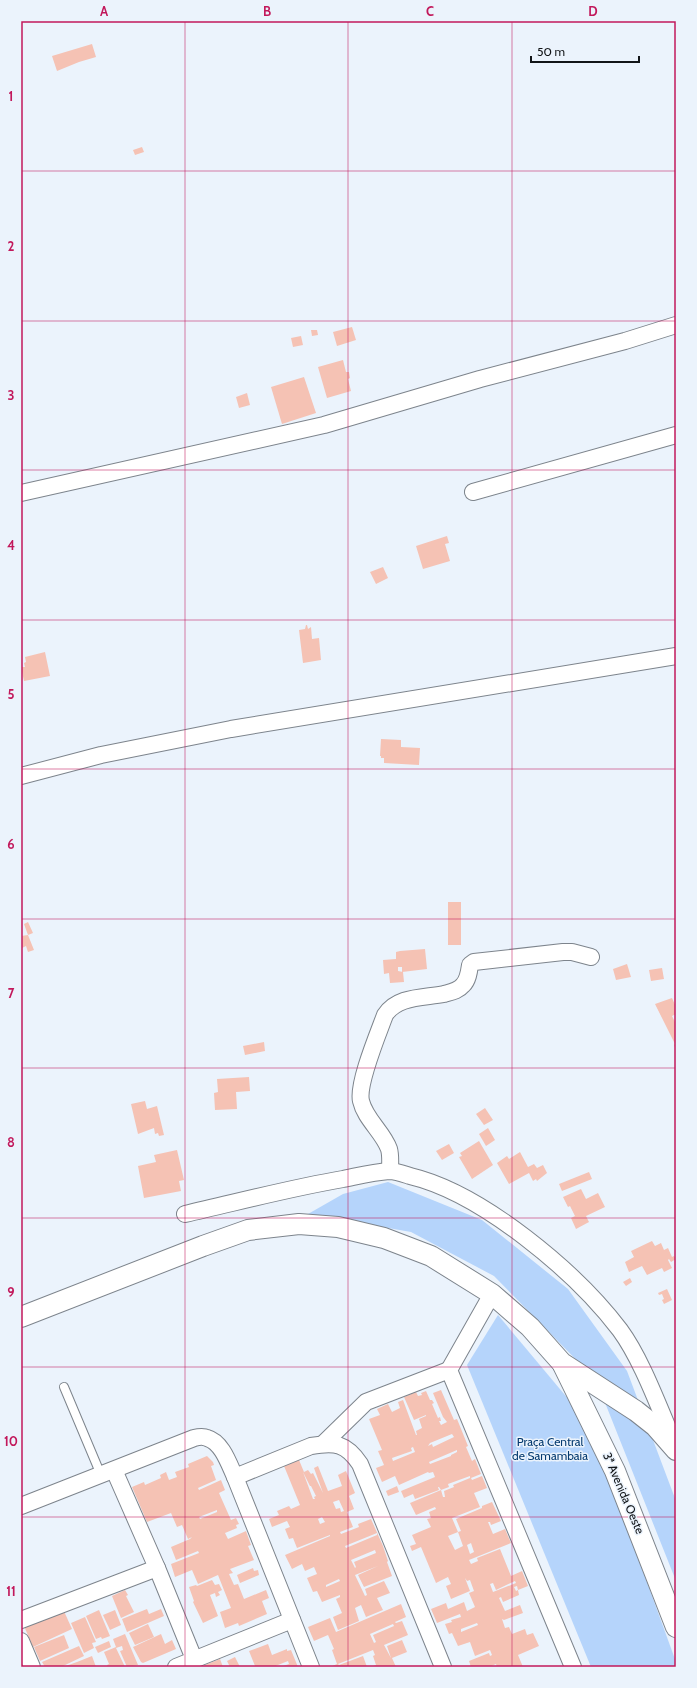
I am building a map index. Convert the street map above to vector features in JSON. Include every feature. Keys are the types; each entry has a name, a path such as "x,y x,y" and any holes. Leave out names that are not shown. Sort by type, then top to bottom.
{"street":[{"path":"21,493 324,425 480,379 676,326"},
{"path":"473,492 676,435"},
{"path":"21,776 101,755 231,729 676,656"},
{"path":"390,1171 390,1151 361,1101 363,1081 389,1008 402,1001 455,991 468,979 470,965 474,962 563,952 572,952 591,957"},
{"path":"185,1214 306,1186 390,1171 421,1178 455,1192 526,1239 568,1274 620,1331 638,1362 676,1448"},
{"path":"21,1317 248,1230 299,1224 338,1227 384,1238 431,1256 492,1294 530,1327 562,1363 636,1411 655,1426 676,1448"},
{"path":"324,1443 366,1402 449,1370 492,1294"},
{"name":"3ª Avenida Oeste","path":"562,1363 615,1470 676,1627"},
{"path":"449,1370 572,1667"},
{"path":"21,1506 194,1438 206,1437 214,1441 221,1449 235,1477 311,1667"},
{"path":"235,1477 311,1446 324,1443 338,1444 354,1454 360,1464 444,1667"},
{"path":"108,1473 157,1568 194,1659"},
{"path":"21,1620 157,1568"},
{"path":"176,1667 292,1620"},
{"path":"21,1641 32,1667"}],"lane":[{"path":"64,1387 108,1473"}],"green space":[{"path":"388,1182 482,1220 568,1289 627,1371 676,1501 676,1581 596,1380 494,1276 411,1232 308,1214 343,1194"},
{"name":"Praça Central de Samambaia","path":"498,1315 590,1425 676,1662 676,1667 591,1667 467,1365"}],"building":[{"path":"92,44 96,57 57,71 52,56"},
{"path":"142,147 144,152 135,155 133,150"},
{"path":"352,327 356,340 337,346 333,332"},
{"path":"311,330 317,330 318,335 312,336"},
{"path":"301,336 303,345 293,347 291,338"},
{"path":"343,360 346,372 349,372 350,378 348,379 351,391 327,398 318,367"},
{"path":"304,377 316,413 282,424 271,387"},
{"path":"247,393 250,405 239,408 236,397"},
{"path":"447,536 449,543 445,544 450,561 423,569 416,546"},
{"path":"383,567 388,578 376,584 370,572"},
{"path":"306,625 308,629 311,627 312,639 319,638 321,660 303,663 299,630 305,629"},
{"path":"45,652 50,676 24,681 21,667 25,667 25,657"},
{"path":"381,739 401,740 401,747 420,748 419,765 384,763 384,758 381,758 380,756"},
{"path":"448,902 461,902 461,945 448,945"},
{"path":"28,922 33,933 28,935 24,924"},
{"path":"28,935 34,950 28,952 26,946 22,948 21,936"},
{"path":"425,949 427,969 403,972 404,982 390,983 389,973 384,974 383,960 396,959 396,952","holes":["398,967 402,967 402,972 398,971"]},
{"path":"627,964 631,977 616,980 613,969"},
{"path":"662,968 664,979 651,981 649,970"},
{"path":"672,998 676,1007 676,1014 672,1016 676,1024 676,1050 675,1044 655,1004"},
{"path":"264,1042 265,1051 245,1055 243,1046"},
{"path":"249,1077 250,1091 236,1092 237,1109 215,1110 214,1093 218,1092 217,1079"},
{"path":"145,1101 147,1109 157,1106 164,1135 159,1136 158,1133 155,1134 154,1128 138,1134 131,1104"},
{"path":"485,1108 493,1120 484,1125 476,1114"},
{"path":"488,1128 495,1140 486,1146 479,1134"},
{"path":"479,1141 493,1165 472,1179 459,1157 462,1156 460,1153"},
{"path":"449,1144 454,1153 442,1160 436,1151"},
{"path":"177,1150 184,1180 179,1181 181,1191 144,1198 138,1166 156,1162 154,1155"},
{"path":"520,1152 528,1167 534,1164 537,1168 543,1165 547,1173 537,1181 536,1179 533,1181 529,1173 509,1184 497,1163 507,1156 509,1159"},
{"path":"589,1172 592,1179 562,1191 559,1184"},
{"path":"581,1189 586,1199 598,1193 605,1207 586,1216 589,1222 576,1229 571,1218 575,1216 563,1197"},
{"path":"652,1241 655,1246 661,1243 664,1250 668,1248 672,1257 674,1256 676,1259 671,1262 669,1259 668,1260 672,1268 664,1272 662,1268 647,1275 642,1266 629,1272 625,1262 634,1257 631,1251"},
{"path":"630,1278 632,1282 626,1286 623,1282"},
{"path":"667,1289 672,1300 664,1304 662,1294 659,1295 658,1293"},
{"path":"441,1390 454,1420 457,1419 468,1446 466,1447 472,1461 475,1459 481,1474 471,1478 472,1480 482,1476 487,1488 474,1493 480,1507 452,1518 458,1532 461,1531 456,1519 492,1502 501,1521 491,1525 490,1522 488,1522 493,1534 505,1529 511,1543 469,1560 471,1564 478,1561 477,1558 500,1549 511,1576 522,1571 528,1586 518,1590 519,1595 503,1602 501,1597 499,1598 505,1611 520,1605 523,1613 504,1620 502,1619 505,1628 509,1627 512,1634 525,1629 527,1635 533,1633 539,1646 518,1655 523,1667 497,1667 496,1664 489,1667 471,1667 469,1661 489,1653 490,1656 492,1655 490,1650 475,1656 470,1642 458,1646 452,1633 449,1634 445,1624 452,1622 451,1620 461,1617 460,1614 437,1623 431,1609 446,1603 448,1609 464,1602 467,1611 475,1607 469,1593 474,1591 470,1580 467,1581 465,1578 470,1591 451,1599 446,1586 451,1584 448,1577 436,1583 421,1547 412,1551 410,1546 416,1544 412,1535 431,1527 427,1519 431,1518 429,1512 436,1509 435,1507 416,1515 410,1503 441,1490 438,1487 439,1490 415,1499 413,1494 404,1498 401,1491 435,1477 433,1472 428,1472 399,1485 395,1476 382,1482 376,1468 384,1465 378,1451 382,1450 369,1419 380,1415 377,1409 388,1404 392,1412 400,1408 398,1402 403,1400 417,1435 416,1431 422,1428 419,1419 426,1415 414,1420 404,1397 416,1392 418,1396 422,1395 421,1393 426,1391 430,1400 434,1403 432,1404 438,1418 440,1417 441,1421 439,1421 441,1425 447,1422 443,1417 433,1393","holes":["452,1434 454,1437 433,1447 432,1444 428,1446 430,1443","413,1447 415,1452 393,1461 392,1458 412,1451 411,1448","457,1450 457,1452 451,1456 430,1464 429,1462","470,1476 470,1478 453,1485 454,1487 444,1491 445,1497 443,1497 441,1490 449,1487 448,1484","458,1532 463,1546 455,1550 448,1536","471,1543 474,1552 470,1554 467,1545","515,1581 516,1583 493,1592 490,1584 493,1583 496,1590","517,1586 518,1590 516,1591 514,1587","477,1623 478,1625 461,1632 461,1629"]},
{"path":"207,1456 213,1462 214,1465 211,1466 216,1480 198,1488 199,1490 221,1480 225,1490 219,1493 231,1520 236,1518 239,1524 236,1525 237,1528 225,1533 228,1539 246,1531 251,1545 248,1546 254,1560 230,1569 233,1573 229,1574 234,1585 238,1584 244,1599 266,1590 269,1598 262,1601 267,1614 239,1626 238,1623 225,1628 220,1612 231,1608 218,1575 198,1584 192,1570 175,1577 171,1564 199,1553 198,1551 176,1560 171,1547 190,1539 192,1537 188,1539 182,1525 177,1527 171,1513 147,1522 132,1487 144,1482 145,1485 161,1478 160,1475 166,1472 169,1480 177,1477 175,1472 189,1467 188,1464","holes":["217,1510 217,1512 200,1519 199,1517"]},
{"path":"299,1460 304,1472 308,1470 311,1474 313,1473 323,1493 314,1468 318,1466 328,1491 342,1486 338,1475 346,1471 355,1493 349,1496 354,1509 347,1512 353,1527 340,1532 341,1534 359,1527 358,1524 371,1519 383,1546 392,1576 364,1587 358,1575 378,1566 355,1575 365,1596 367,1595 365,1589 384,1581 390,1593 377,1598 383,1610 366,1617 361,1605 355,1608 359,1621 338,1630 333,1617 342,1613 336,1599 340,1597 340,1595 322,1602 317,1591 313,1592 307,1578 317,1574 314,1567 305,1571 302,1564 292,1569 285,1555 330,1535 297,1548 293,1538 289,1539 285,1529 290,1527 287,1521 272,1527 269,1519 279,1515 277,1511 289,1506 291,1509 300,1505 284,1466","holes":["303,1472 316,1496 314,1497 315,1499 313,1499","339,1500 344,1511 341,1512 340,1508 336,1509 333,1502","322,1517 325,1522 320,1524 318,1519","377,1533 377,1535 346,1548 345,1546","375,1550 376,1553 354,1562 355,1568 351,1560","339,1579 340,1581 326,1587 326,1585"]},
{"path":"397,1486 399,1492 388,1496 386,1491"},
{"path":"253,1568 254,1571 258,1570 259,1575 240,1583 237,1575"},
{"path":"212,1580 215,1585 219,1584 222,1590 218,1592 220,1595 216,1597 215,1593 210,1595 218,1616 203,1623 193,1602 194,1601 189,1587 197,1586"},
{"path":"125,1590 128,1595 126,1596 134,1612 121,1618 112,1596"},
{"path":"401,1604 406,1617 395,1622 402,1621 408,1635 384,1645 391,1658 387,1646 402,1640 407,1652 392,1658 396,1667 370,1667 376,1665 373,1650 338,1664 339,1665 363,1656 367,1667 330,1667 337,1664 332,1650 334,1649 328,1635 314,1641 308,1627 330,1618 336,1632","holes":["393,1624 394,1626 373,1635 376,1642 374,1643 370,1634"]},
{"path":"63,1609 72,1629 33,1647 24,1626"},
{"path":"147,1609 149,1614 161,1609 164,1616 127,1632 122,1619"},
{"path":"99,1610 110,1636 102,1639 101,1637 96,1639 86,1616"},
{"path":"115,1610 121,1625 110,1630 103,1615"},
{"path":"85,1617 96,1642 92,1643 94,1648 84,1653 71,1623"},
{"path":"148,1624 154,1637 135,1645 129,1633"},
{"path":"125,1634 138,1665 127,1667 120,1651 123,1650 122,1646 116,1648 125,1667 108,1667 107,1665 109,1664 104,1652 116,1647 113,1639"},
{"path":"161,1634 165,1644 172,1640 176,1649 143,1663 141,1662 133,1647"},
{"path":"64,1635 69,1648 40,1661 34,1647"},
{"path":"109,1641 111,1647 98,1653 95,1647"},
{"path":"268,1644 272,1655 287,1649 287,1651 291,1650 298,1667 280,1667 289,1664 288,1661 273,1667 252,1667 255,1666 249,1651"},
{"path":"79,1646 84,1656 61,1667 45,1667 42,1662"},
{"path":"92,1656 96,1667 63,1667 77,1662"},
{"path":"235,1657 240,1667 230,1667 227,1661"},
{"path":"220,1659 223,1667 202,1667 205,1665"}]}
